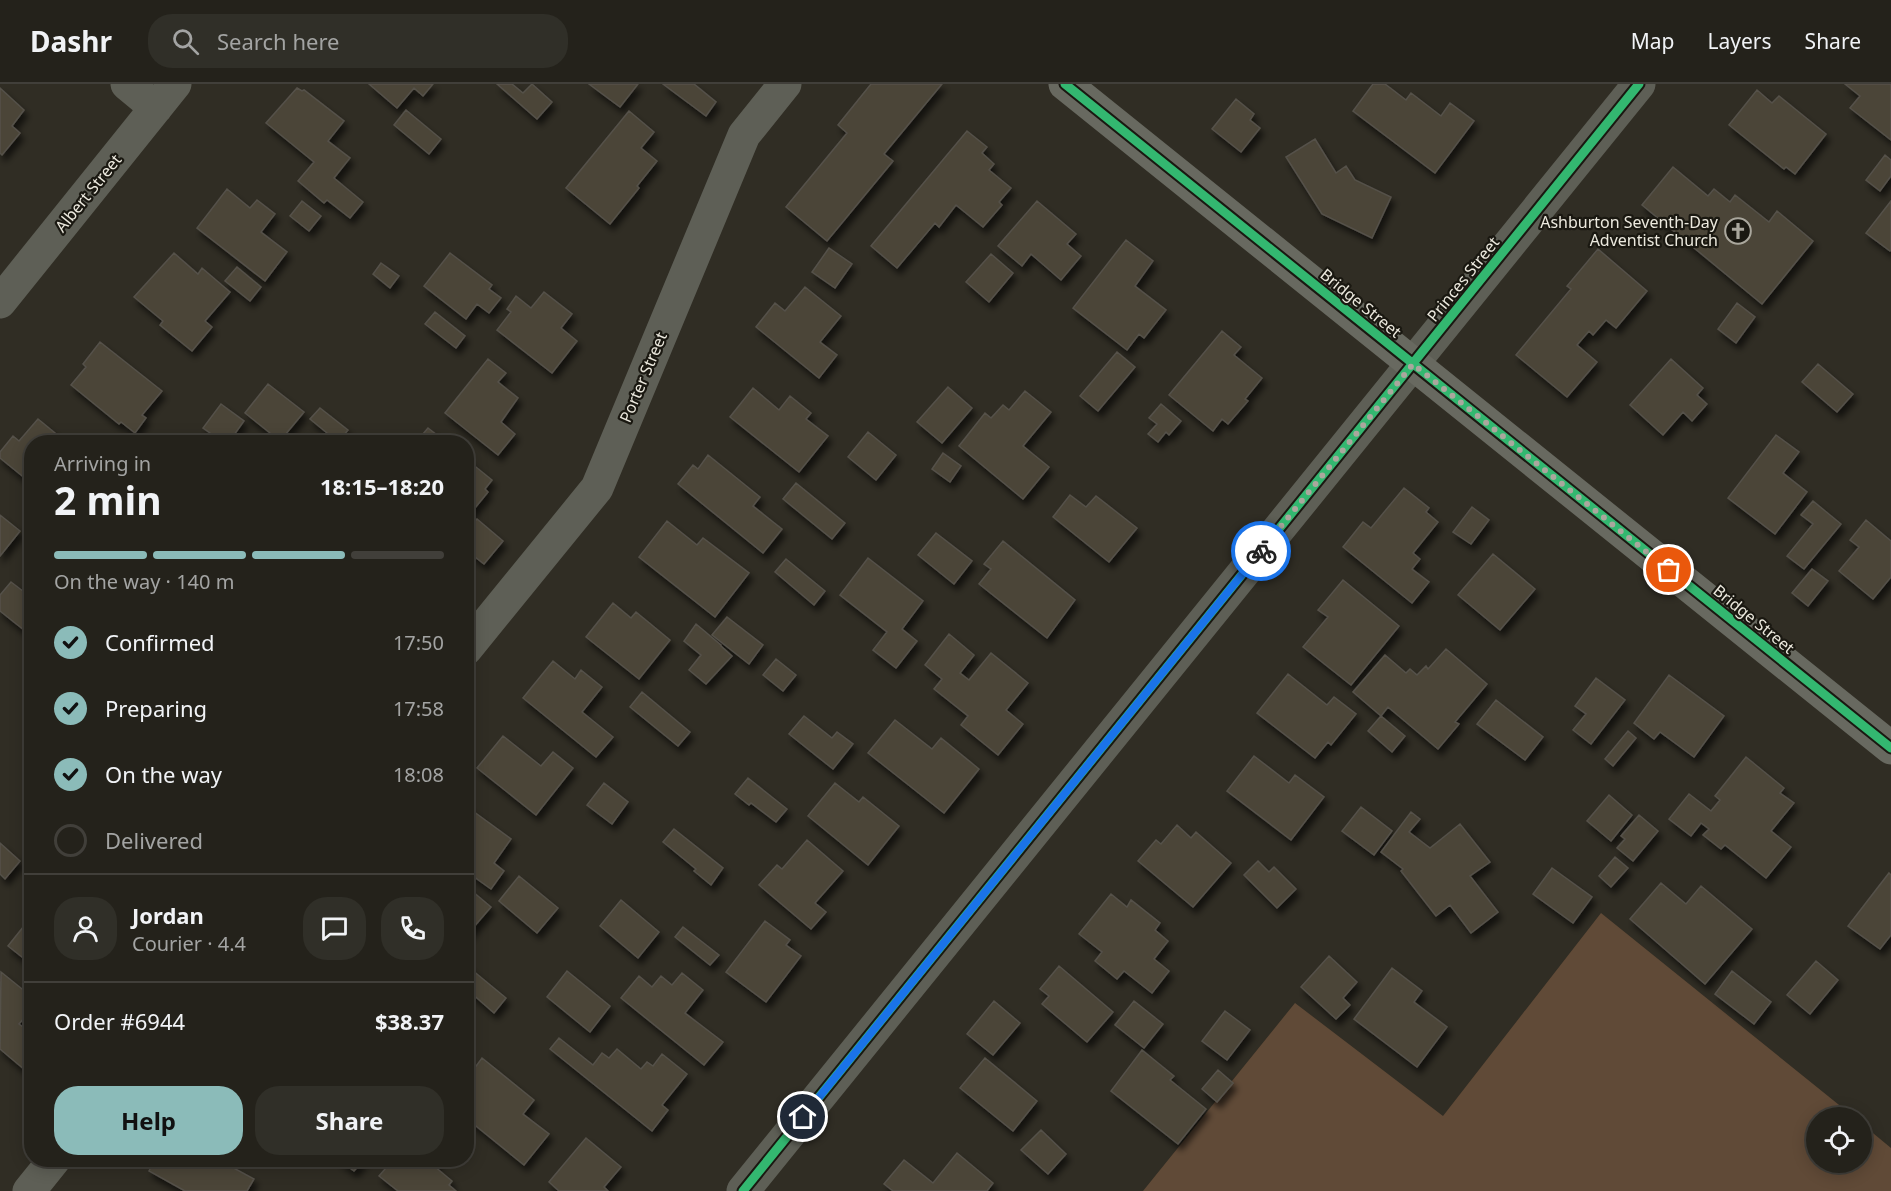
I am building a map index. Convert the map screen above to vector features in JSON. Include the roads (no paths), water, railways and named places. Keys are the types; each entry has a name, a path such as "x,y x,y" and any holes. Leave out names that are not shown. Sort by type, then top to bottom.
{"street":[{"path":"127,84 166,96"},
{"name":"Porter Street","path":"474,639 597,488 744,135 785,84"},
{"name":"Bridge Street","path":"1065,84 1891,748"},
{"name":"Princes Street","path":"743,1191 1639,84"},
{"name":"Albert Street","path":"0,302 166,96"},
{"path":"28,1191 48,1167"}],"place":[{"name":"Ashburton Seventh-Day Adventist Church","path":"1738,231"}]}
